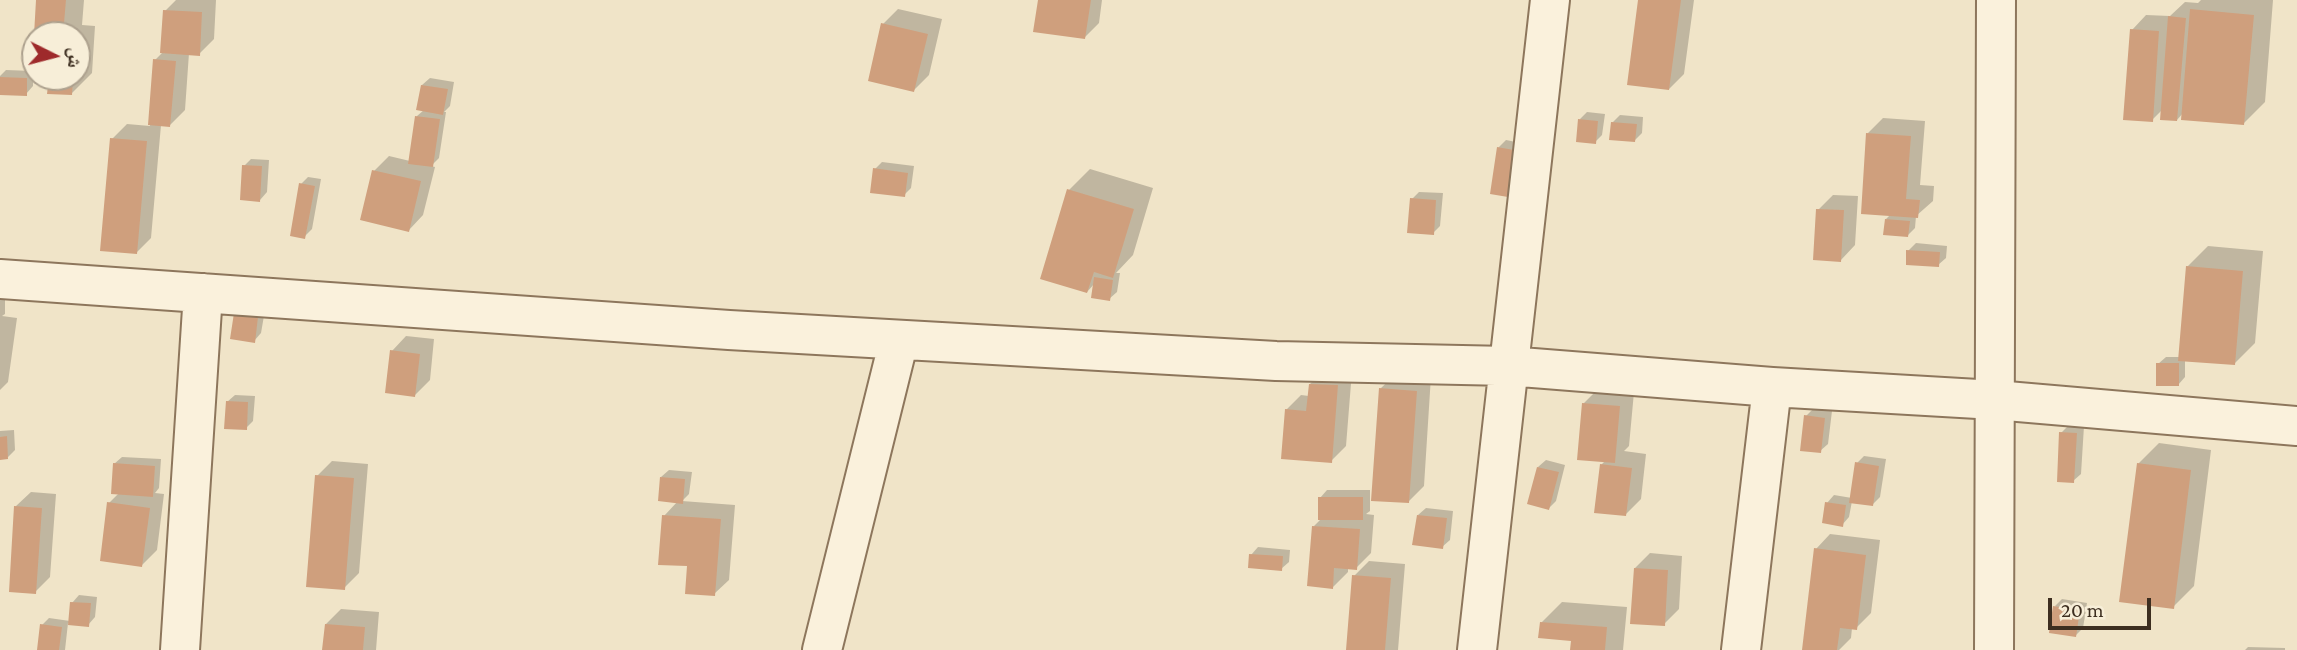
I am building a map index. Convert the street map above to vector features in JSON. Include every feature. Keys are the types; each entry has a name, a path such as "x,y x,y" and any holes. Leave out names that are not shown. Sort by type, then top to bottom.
{"street":[{"path":"1477,650 1550,0"},
{"path":"1994,650 1996,0"},
{"path":"0,279 899,340 1276,361 1508,366 1772,387 1995,400 2297,426"},
{"path":"180,650 203,293"},
{"path":"822,650 899,340"},
{"path":"1741,650 1772,387"}],"building":[{"path":"36,0 66,0 64,21 35,21"},
{"path":"1038,0 1091,0 1085,39 1033,32"},
{"path":"1638,0 1681,0 1669,90 1627,85"},
{"path":"2190,9 2254,15 2244,125 2181,120"},
{"path":"163,10 202,12 200,56 160,53"},
{"path":"2168,16 2186,18 2177,121 2160,120"},
{"path":"881,23 928,34 914,92 868,81"},
{"path":"2130,29 2159,31 2153,122 2123,120"},
{"path":"153,59 176,61 170,127 148,125"},
{"path":"0,77 21,78 21,91 27,91 27,96 0,95"},
{"path":"421,85 448,89 443,115 416,110"},
{"path":"47,91 72,91 72,95 47,94"},
{"path":"415,116 440,119 433,167 408,164"},
{"path":"1578,119 1598,121 1596,144 1576,142"},
{"path":"1611,122 1637,124 1635,142 1609,140"},
{"path":"1866,133 1911,136 1906,199 1920,200 1918,218 1861,214"},
{"path":"110,138 147,141 137,254 100,251"},
{"path":"1497,147 1514,150 1508,197 1490,194"},
{"path":"242,165 262,166 260,202 240,200"},
{"path":"873,168 908,173 905,197 870,193"},
{"path":"372,170 421,181 409,232 360,220"},
{"path":"299,183 315,186 305,239 290,236"},
{"path":"1067,189 1134,209 1113,278 1094,272 1087,293 1040,279"},
{"path":"1410,198 1436,200 1434,235 1407,233"},
{"path":"1816,209 1844,210 1841,262 1813,260"},
{"path":"1885,219 1910,221 1908,237 1883,235"},
{"path":"1906,250 1940,252 1939,267 1906,265"},
{"path":"2186,266 2243,271 2235,365 2178,361"},
{"path":"1094,277 1113,280 1110,301 1091,298"},
{"path":"234,313 258,317 255,343 230,339"},
{"path":"390,350 420,354 415,397 385,393"},
{"path":"2156,363 2179,363 2179,386 2156,386"},
{"path":"1309,384 1338,385 1332,463 1281,459 1285,409 1306,411"},
{"path":"1379,388 1417,391 1409,503 1371,501"},
{"path":"226,401 248,402 247,430 224,429"},
{"path":"1582,403 1620,406 1615,463 1577,460"},
{"path":"1804,415 1825,418 1821,453 1800,451"},
{"path":"2059,432 2077,433 2074,483 2057,482"},
{"path":"7,436 8,459 0,460 0,437"},
{"path":"1855,462 1879,466 1873,506 1849,503"},
{"path":"113,463 155,466 153,497 111,494"},
{"path":"2137,463 2191,470 2174,609 2119,602"},
{"path":"1600,464 1632,468 1626,516 1594,513"},
{"path":"1537,467 1559,472 1549,510 1527,504"},
{"path":"315,475 354,478 345,590 306,587"},
{"path":"660,477 685,479 683,504 658,501"},
{"path":"1318,497 1363,497 1363,520 1318,520"},
{"path":"107,502 150,508 142,567 100,561"},
{"path":"1825,502 1846,505 1843,527 1822,523"},
{"path":"14,506 42,508 36,594 9,592"},
{"path":"662,515 721,519 715,596 685,594 687,566 658,565"},
{"path":"1417,515 1447,518 1443,549 1412,545"},
{"path":"1312,526 1360,529 1357,570 1334,568 1333,589 1307,586"},
{"path":"1814,548 1866,555 1857,630 1840,628 1837,650 1802,650"},
{"path":"1249,554 1283,556 1282,571 1248,568"},
{"path":"1634,568 1668,570 1665,626 1630,624"},
{"path":"1352,575 1391,578 1385,650 1346,650"},
{"path":"70,602 91,603 89,627 68,625"},
{"path":"2053,606 2080,610 2076,637 2049,633"},
{"path":"1540,622 1607,627 1605,650 1570,650 1571,641 1538,638"},
{"path":"40,624 62,627 59,650 37,650"},
{"path":"325,624 365,627 363,650 322,650"}]}
